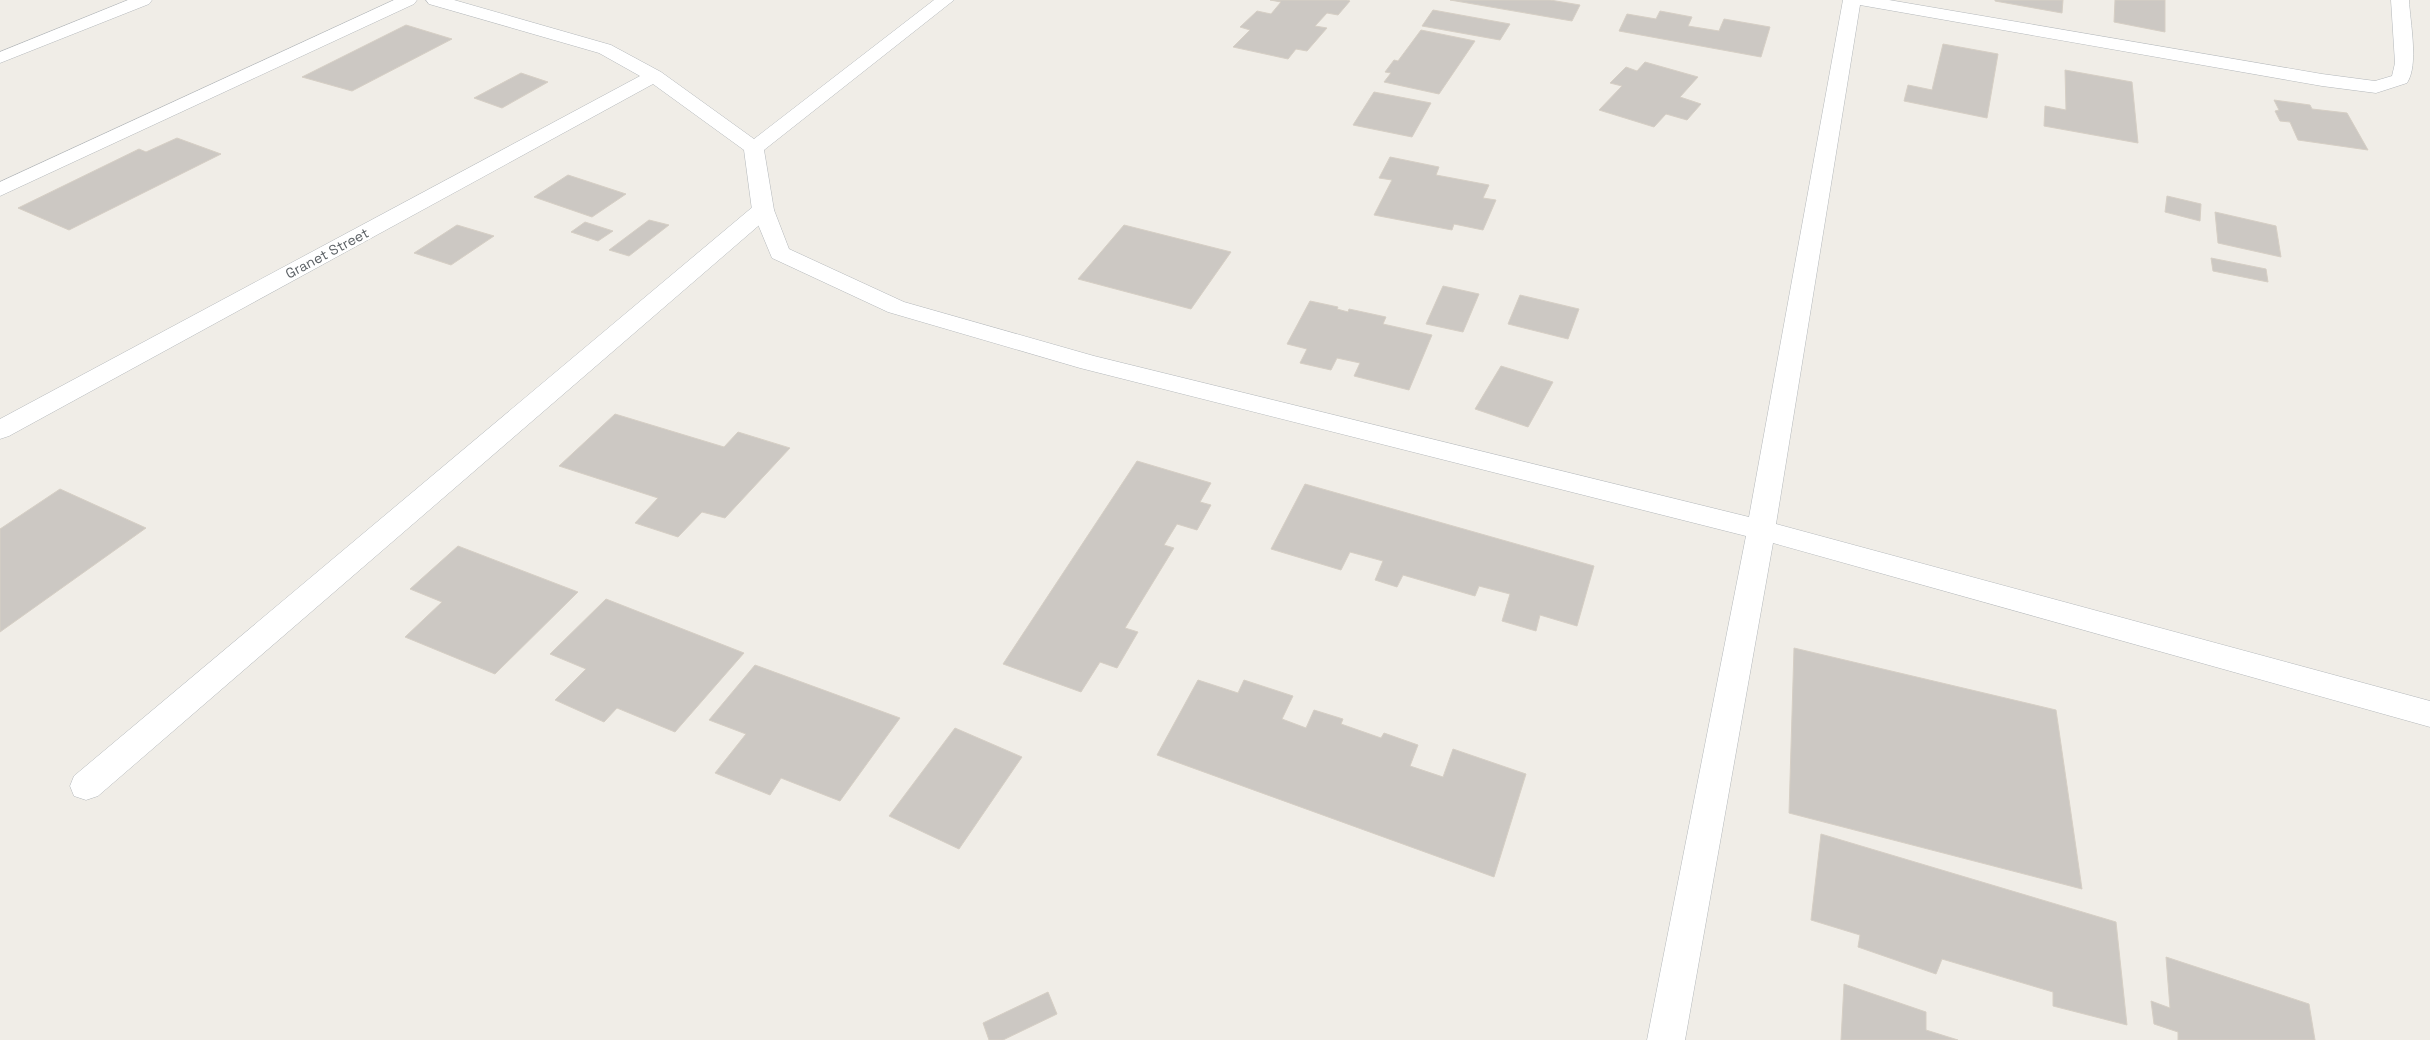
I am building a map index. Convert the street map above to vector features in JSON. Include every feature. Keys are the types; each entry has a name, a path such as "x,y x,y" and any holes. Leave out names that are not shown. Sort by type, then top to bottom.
{"street":[{"path":"0,58 143,0"},
{"path":"0,190 408,0"},
{"path":"435,0 605,49 654,76 754,148 763,210 780,253 896,307 1089,363 1761,530 2430,714"},
{"path":"754,148 945,0"},
{"path":"1666,1040 1761,530 1852,0"},
{"path":"1859,0 2376,88 2400,79 2404,63 2400,0"},
{"name":"Granet Street","path":"0,430 654,76"},
{"path":"86,786 763,210"}],"building":[{"path":"1270,0 1350,1 1338,15 1327,13 1315,26 1327,28 1307,51 1296,49 1288,59 1233,47 1250,30 1240,27 1257,11 1271,14 1281,2"},
{"path":"1450,0 1550,0 1580,5 1572,21"},
{"path":"2063,0 2062,13 1995,1"},
{"path":"2115,0 2165,0 2165,32 2114,22"},
{"path":"1433,10 1510,24 1500,40 1422,26"},
{"path":"1660,11 1692,17 1688,26 1719,31 1724,19 1770,27 1761,57 1619,31 1627,14 1656,19"},
{"path":"406,25 452,39 352,91 302,77"},
{"path":"1421,30 1475,41 1439,94 1384,82 1391,73 1385,72 1394,60 1398,61"},
{"path":"1943,44 1998,54 1987,118 1904,101 1908,85 1932,90"},
{"path":"1645,62 1698,77 1680,97 1701,104 1687,120 1666,114 1654,127 1599,110 1622,86 1610,83 1626,67 1637,71"},
{"path":"2065,70 2132,82 2138,143 2044,126 2045,106 2066,110"},
{"path":"521,73 548,82 502,108 474,98"},
{"path":"1374,92 1431,103 1412,137 1353,125"},
{"path":"2274,100 2310,105 2312,109 2347,113 2368,150 2298,140 2290,122 2280,121 2275,111 2279,110"},
{"path":"177,138 221,154 69,230 18,208 139,149 146,152"},
{"path":"1390,157 1439,167 1436,175 1489,185 1483,198 1496,200 1483,230 1454,224 1452,230 1374,215 1392,180 1379,178"},
{"path":"568,175 626,194 592,217 534,197"},
{"path":"2167,196 2201,204 2200,221 2165,212"},
{"path":"2215,212 2276,226 2281,257 2218,243"},
{"path":"649,220 669,225 629,256 609,250"},
{"path":"585,222 613,231 598,241 571,232"},
{"path":"457,225 494,236 451,265 414,253"},
{"path":"1124,225 1231,252 1191,309 1078,279"},
{"path":"2211,258 2266,269 2268,282 2213,271"},
{"path":"1443,286 1479,294 1463,332 1426,324"},
{"path":"1520,295 1579,309 1568,339 1508,324"},
{"path":"1310,301 1338,307 1337,309 1348,312 1349,309 1386,317 1383,324 1432,335 1409,390 1354,376 1360,363 1337,358 1331,370 1300,363 1307,349 1287,344"},
{"path":"1501,366 1553,382 1528,427 1475,409"},
{"path":"615,414 724,447 738,432 790,448 725,518 702,512 678,537 635,523 658,498 559,466"},
{"path":"1137,461 1211,483 1200,502 1211,505 1197,530 1177,524 1164,545 1174,548 1125,628 1138,632 1117,668 1100,662 1081,692 1003,664"},
{"path":"1305,484 1594,566 1577,626 1540,615 1536,631 1502,621 1510,594 1479,586 1475,596 1403,575 1397,587 1375,580 1383,561 1350,552 1341,570 1271,549"},
{"path":"60,489 146,528 0,632 0,529"},
{"path":"458,546 578,592 495,674 405,637 442,602 410,589"},
{"path":"606,599 744,653 675,732 617,708 604,722 555,700 586,669 550,654"},
{"path":"1794,648 2056,710 2082,889 1789,813"},
{"path":"755,665 900,718 840,801 781,778 770,795 715,773 746,734 709,720"},
{"path":"1198,680 1238,693 1244,680 1293,696 1282,719 1306,728 1314,710 1343,719 1341,724 1381,738 1384,733 1418,745 1410,766 1443,777 1453,749 1526,774 1494,877 1157,755"},
{"path":"955,728 1022,757 959,849 889,816"},
{"path":"1821,834 2116,922 2127,1025 2053,1006 2053,992 1942,959 1936,974 1858,947 1860,935 1811,920"},
{"path":"2166,957 2309,1004 2315,1040 2178,1040 2178,1032 2154,1024 2151,1001 2170,1008"},
{"path":"1844,984 1926,1012 1926,1030 1958,1040 1841,1040"},
{"path":"1048,992 1057,1014 1003,1040 989,1040 983,1023"}]}
